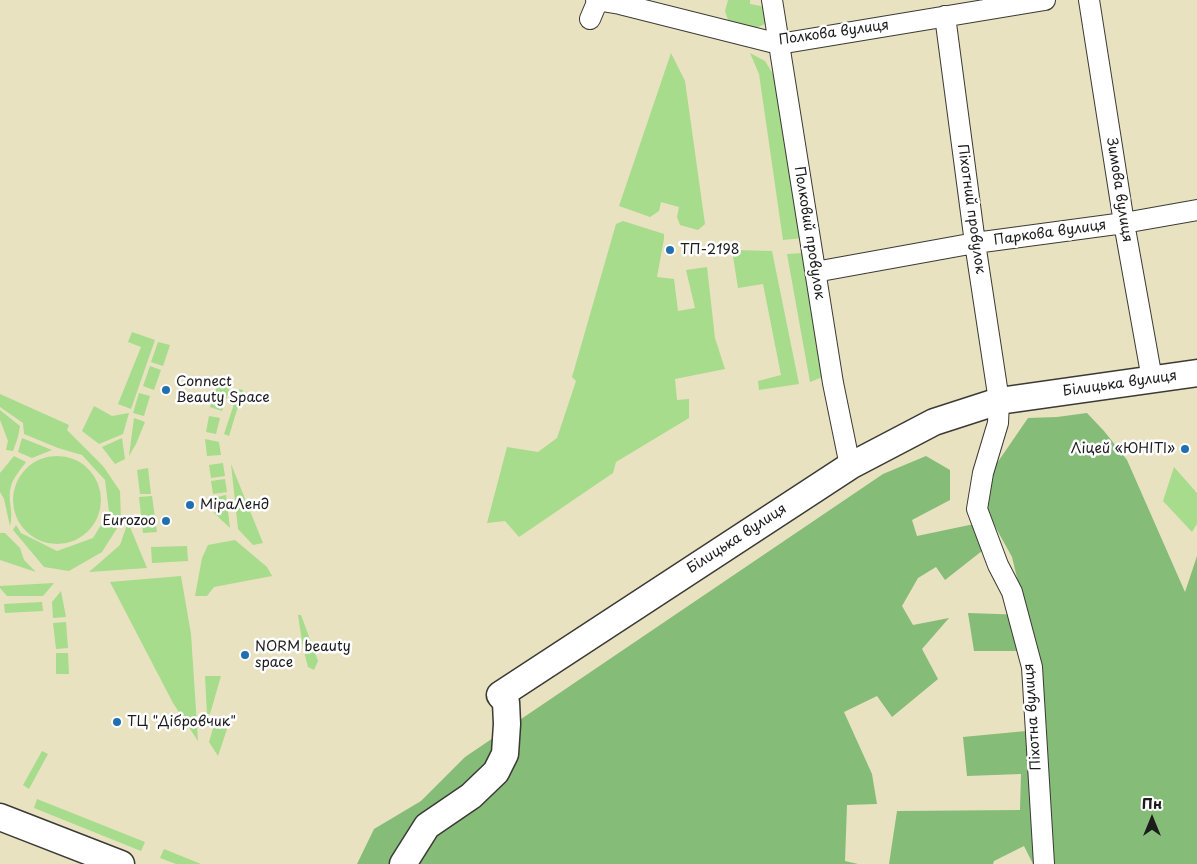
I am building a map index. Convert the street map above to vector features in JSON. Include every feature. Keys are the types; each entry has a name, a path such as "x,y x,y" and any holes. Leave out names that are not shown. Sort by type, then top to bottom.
{"main road":[{"name":"Білицька вулиця","path":"403,864 427,826 471,796 496,772 505,754 507,724 506,702 500,695 850,466 934,422 998,401 1197,373"},
{"path":"0,817 121,864"}],"street":[{"name":"Полковий провулок","path":"772,0 833,383 850,466"},
{"name":"Полкова вулиця","path":"596,5 779,44 1045,0"},
{"name":"Зимова вулиця","path":"1089,0 1124,223 1152,379"},
{"name":"Піхотний провулок","path":"945,16 998,401"},
{"name":"Паркова вулиця","path":"815,272 975,243 1124,223 1197,210"},
{"name":"Піхотна вулиця","path":"998,401 998,424 983,473 976,509 998,565 1012,592 1032,667 1044,864"}],"green space":[{"path":"728,0 750,0 750,4 761,6 767,12 767,23 756,28 728,20 725,11"},
{"path":"671,53 685,81 705,224 698,230 680,225 677,217 679,207 661,202 659,211 650,217 619,206"},
{"path":"750,53 765,61 773,74 803,238 783,240 759,74"},
{"path":"623,221 664,234 657,277 674,279 678,311 695,308 686,270 707,267 715,338 725,369 675,379 677,400 689,399 689,418 616,462 613,473 519,537 505,521 487,523 507,447 538,452 557,438 576,381 572,377 616,224"},
{"path":"732,250 772,251 799,384 759,390 758,381 781,375 763,284 738,288"},
{"path":"803,253 825,376 810,382 787,254"},
{"path":"132,332 155,340 131,409 118,404 141,347 128,342"},
{"path":"158,342 170,345 163,366 151,362"},
{"path":"150,366 161,370 154,390 143,386"},
{"path":"219,380 231,385 222,411 210,407"},
{"path":"239,389 243,390 229,436 224,434"},
{"path":"139,393 150,396 144,416 133,413"},
{"path":"0,394 69,425 67,430 103,466 120,491 121,522 102,552 69,571 44,567 13,530 16,525 21,533 57,551 93,538 109,512 105,480 82,455 58,448 24,434 23,423 0,407"},
{"path":"94,406 112,416 129,413 123,434 99,444 82,431"},
{"path":"0,410 20,426 13,451 6,450 8,441 0,420"},
{"path":"1087,413 1127,460 1185,592 1197,556 1197,864 1033,864 1024,846 994,861 993,864 889,864 897,811 1020,810 1021,774 967,776 963,737 1047,729 1033,651 974,651 968,613 1026,615 1012,557 986,510 993,469 1028,418"},
{"path":"209,416 220,418 216,434 206,432"},
{"path":"134,418 145,422 129,456"},
{"path":"22,438 52,450 32,458 18,452"},
{"path":"122,438 125,459 115,464 102,447"},
{"path":"205,439 219,442 221,455 207,456"},
{"path":"14,456 26,462 11,486 10,526 4,499 0,492 0,473"},
{"path":"57,456 74,459 82,463 94,475 98,483 101,500 98,517 94,525 82,537 74,541 57,544 40,541 32,537 20,525 16,517 13,500 16,483 20,475 32,463 40,459"},
{"path":"926,456 950,470 950,500 912,520 917,536 979,523 987,547 945,580 936,567 918,578 902,606 913,625 949,618 922,649 938,679 892,717 877,696 844,712 872,774 877,804 847,805 845,861 858,864 357,864 374,829 421,801 465,757 883,474"},
{"path":"223,463 225,476 211,478 209,465"},
{"path":"231,464 263,543 253,545 238,529"},
{"path":"1174,467 1197,493 1197,524 1192,532 1163,501"},
{"path":"148,468 151,494 140,494 137,470"},
{"path":"225,479 227,492 213,494 211,481"},
{"path":"226,495 230,528 214,513 213,498"},
{"path":"152,496 157,532 143,533 139,497"},
{"path":"128,522 147,568 89,572 120,545"},
{"path":"0,533 5,533 20,548 24,560 36,572 0,560"},
{"path":"235,540 267,567 272,576 214,587 207,596 195,596 202,558 208,545"},
{"path":"187,546 188,561 152,563 151,547"},
{"path":"181,576 191,634 198,741 173,703 110,582"},
{"path":"54,583 43,596 7,596 0,588 0,586"},
{"path":"61,591 66,617 53,618 52,602"},
{"path":"42,602 43,611 5,613 4,604"},
{"path":"298,615 301,615 318,661 314,670 308,667"},
{"path":"66,622 68,648 56,649 53,623"},
{"path":"56,653 68,653 69,674 56,674"},
{"path":"205,676 221,676 210,714 207,714"},
{"path":"214,725 227,729 218,756 209,742"},
{"path":"42,751 48,754 29,789 23,785"},
{"path":"37,799 145,842 141,851 34,808"},
{"path":"164,849 201,864 176,864 160,858"}],"place":[{"name":"ТП-2198","path":"670,250"},
{"name":"Connect Beauty Space","path":"166,390"},
{"name":"Ліцей «ЮНІТІ»","path":"1185,449"},
{"name":"МіраЛенд","path":"190,505"},
{"name":"Eurozoo","path":"166,521"},
{"name":"NORM beauty space","path":"245,655"},
{"name":"ТЦ \"Дібровчик\"","path":"117,722"}]}
